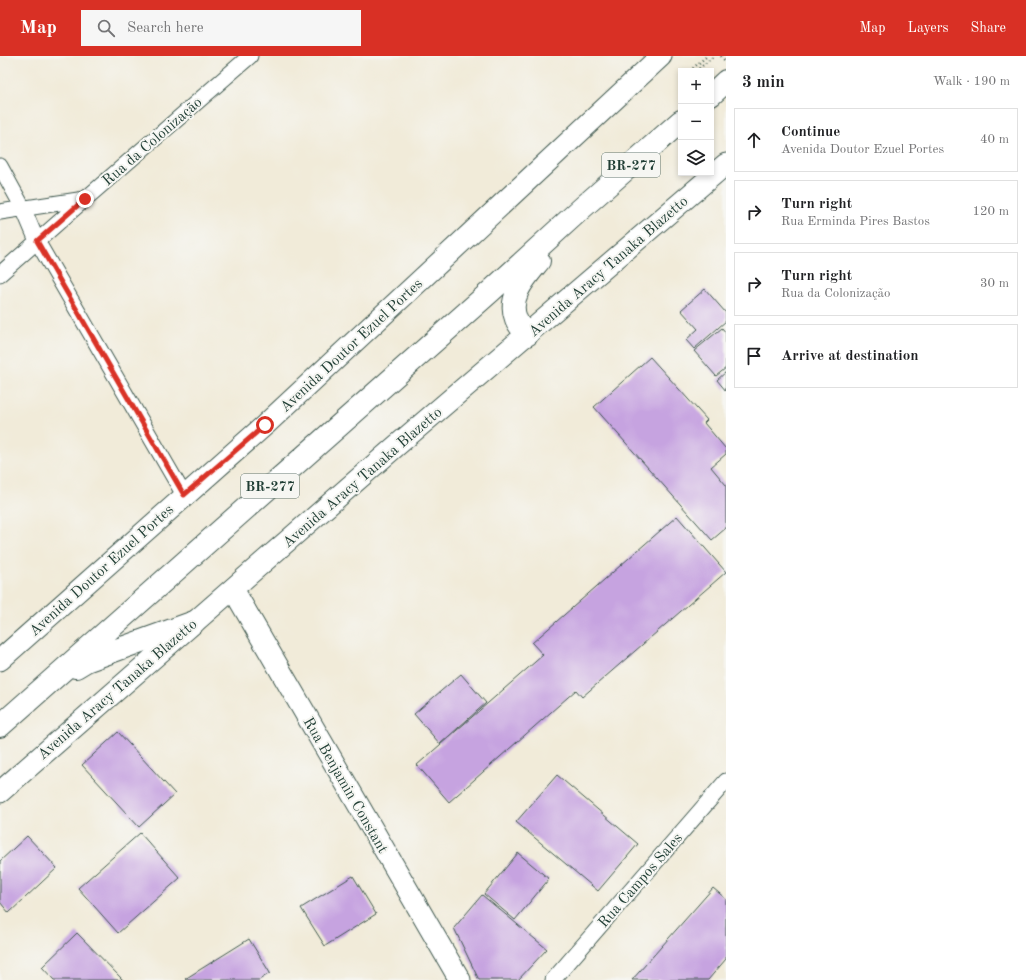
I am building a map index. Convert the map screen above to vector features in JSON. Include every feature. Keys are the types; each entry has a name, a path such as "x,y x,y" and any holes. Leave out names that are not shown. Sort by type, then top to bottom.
{"highway":[{"path":"714,92 726,81"},
{"name":"BR-277","path":"0,726 678,124"},
{"path":"527,335 516,319 514,307 516,294 523,281 582,208"},
{"path":"48,682 86,661 194,622"}],"main road":[{"name":"Avenida Doutor Ezuel Portes","path":"0,660 184,495 265,425 661,56"},
{"name":"Avenida Aracy Tanaka Blazetto","path":"0,792 232,589 726,164"},
{"name":"Rua Benjamin Constant","path":"232,589 460,980"}],"street":[{"name":"Rua da Colonização","path":"0,274 250,56"},
{"path":"0,166 23,208 37,241 184,495"},
{"path":"0,212 85,199"},
{"name":"Rua Campos Sales","path":"553,980 726,781"}],"path":[{"path":"693,68 707,56"},
{"path":"700,68 714,56"},
{"path":"721,56 726,62"}],"building":[{"path":"705,289 726,313 726,321 694,349 686,340 698,329 681,310"},
{"path":"722,328 726,333 726,368 716,376 694,351"},
{"path":"650,357 707,420 704,423 726,449 726,454 711,467 726,485 726,528 712,540 594,407"},
{"path":"726,372 726,391 717,380"},
{"path":"677,516 726,572 582,697 576,690 449,802 417,765 543,655 532,643"},
{"path":"461,674 486,703 440,744 414,714"},
{"path":"118,732 175,794 139,827 82,765"},
{"path":"557,775 638,844 598,891 516,822"},
{"path":"140,833 180,878 118,933 78,888"},
{"path":"27,836 57,868 9,913 0,902 0,861"},
{"path":"518,853 549,879 515,920 484,894"},
{"path":"353,876 376,914 325,946 301,908"},
{"path":"713,888 726,899 726,959 708,980 632,980"},
{"path":"482,895 547,949 518,980 479,980 454,928"},
{"path":"77,933 123,980 54,980 42,967"},
{"path":"249,939 270,973 259,980 185,979"}],"route":[{"path":"85,199 37,241 184,495 265,425"}]}
